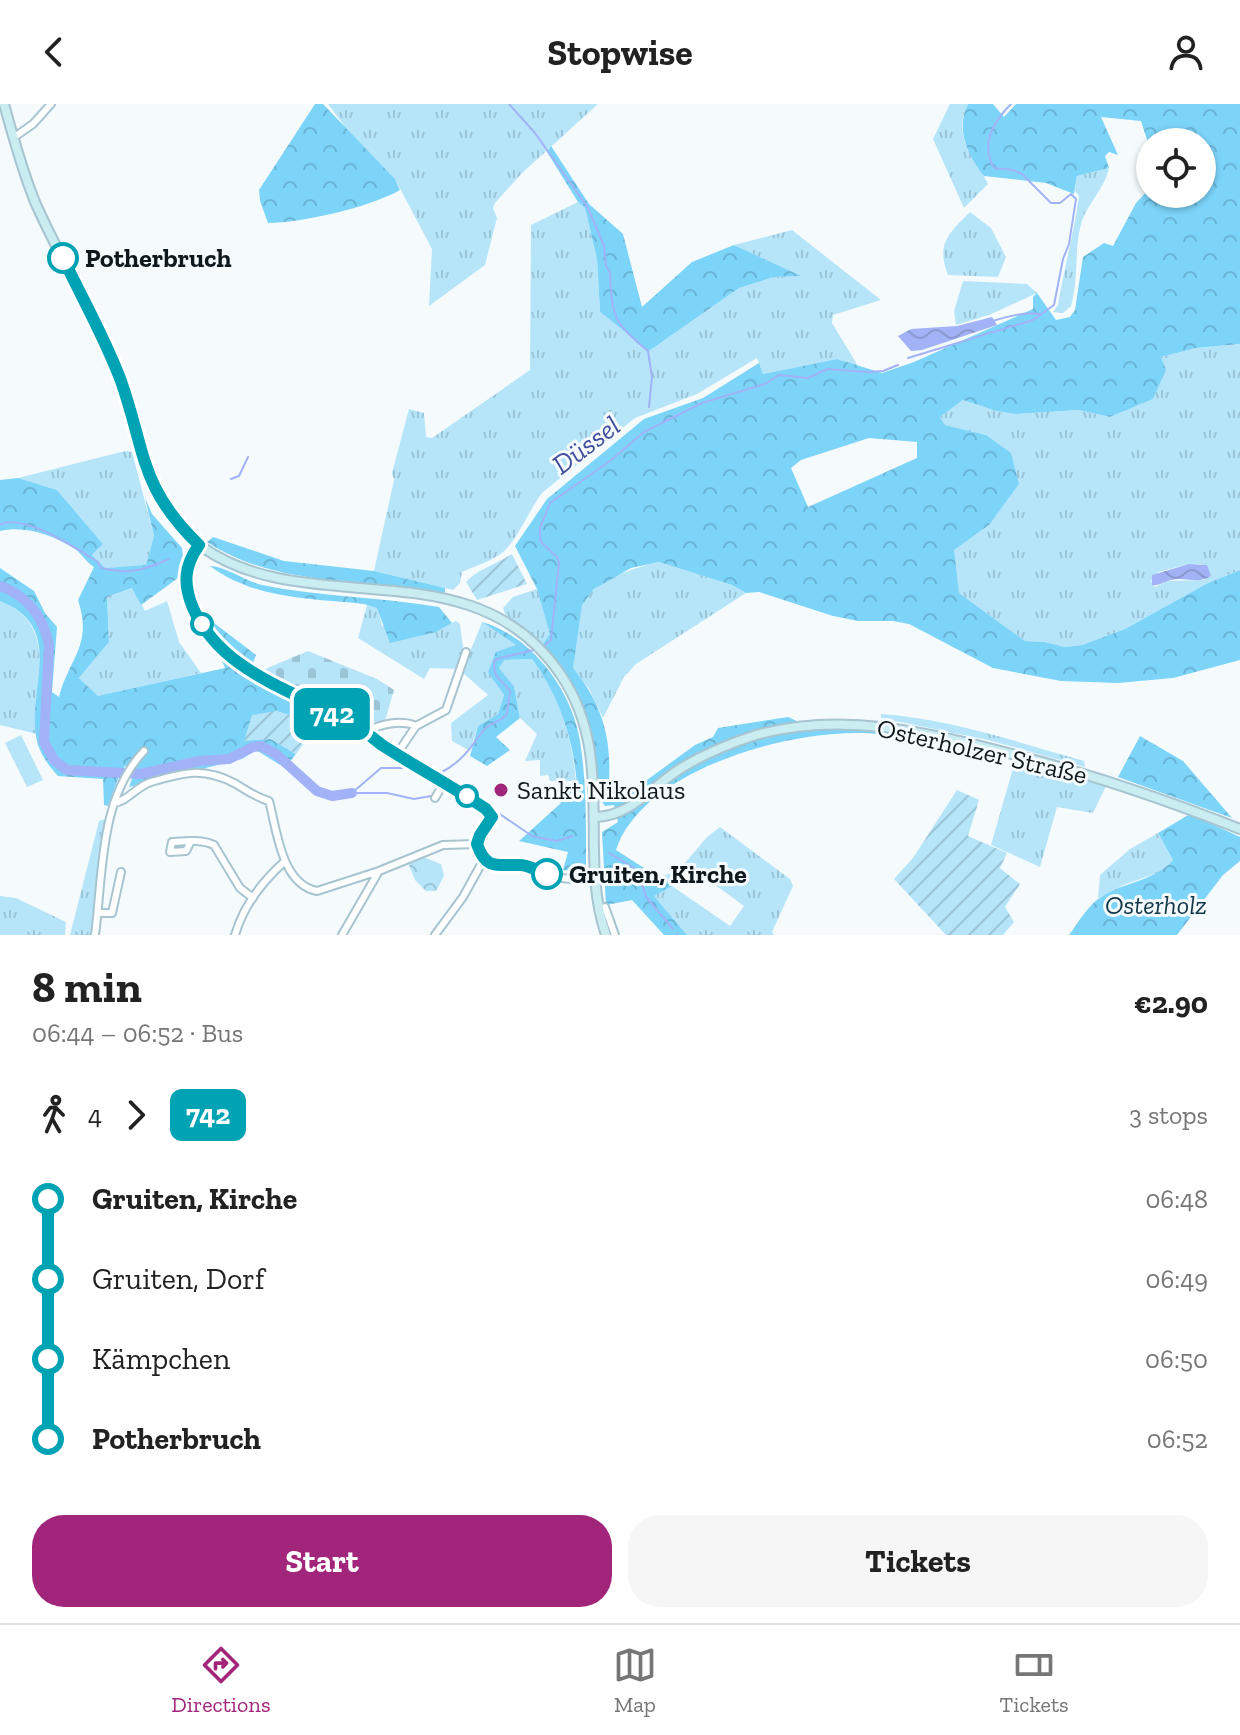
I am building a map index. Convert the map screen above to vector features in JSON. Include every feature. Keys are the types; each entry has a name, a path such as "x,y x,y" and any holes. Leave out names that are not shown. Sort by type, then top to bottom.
{"main road":[{"path":"4,104 36,204 122,384 150,480 171,517 199,545 224,561 261,575 412,593 451,600 493,616 527,637 563,677 582,719 591,757 596,882 606,935"},
{"name":"Osterholzer Straße","path":"595,817 614,816 622,812 682,768 733,743 804,725 851,723 921,733 1046,762 1139,791 1240,829"}],"street":[{"path":"13,138 33,124 51,104"},
{"path":"199,545 188,562 186,584 194,611 212,639 232,659 366,733 445,781 491,814 477,844 484,859 499,867 526,866 562,878 596,882"},
{"path":"397,754 416,726 446,710 466,652"},
{"path":"366,733 373,728 393,724 416,726"},
{"path":"95,935 108,824 125,778 144,751"},
{"path":"114,803 119,803 148,783 208,772 269,801 284,862 308,888 317,891 379,871 443,845 477,844"},
{"path":"435,798 445,781"},
{"path":"191,841 214,845 240,888 253,898"},
{"path":"435,935 463,897 484,859"},
{"path":"235,935 253,898 284,862"},
{"path":"342,935 379,871"},
{"path":"98,913 112,913 121,872"},
{"path":"605,907 615,935"}],"green space":[{"path":"315,104 323,104 395,179 400,190 336,213 268,223 259,190"},
{"path":"328,104 598,104 522,173 495,203 493,208 497,218 485,265 429,306 432,249 395,179 351,135"},
{"path":"950,104 968,104 963,116 963,137 988,184 964,208 933,139"},
{"path":"968,104 993,104 1004,117 1016,104 1240,104 1240,344 1196,348 1161,357 1166,370 1153,399 1110,417 1079,410 1015,414 963,400 940,417 945,425 986,435 1011,453 1019,484 989,525 954,550 959,593 1025,641 1065,647 1082,645 1125,629 1206,584 1240,570 1240,660 1173,678 1118,683 1061,681 993,668 909,624 833,616 759,592 746,593 732,585 659,562 631,568 594,589 582,605 573,668 593,697 604,727 609,758 608,794 625,796 695,745 713,737 718,728 788,717 814,729 852,726 882,729 885,735 852,733 814,736 773,744 731,756 692,774 658,795 632,820 616,850 672,886 654,896 687,935 664,935 632,900 606,905 602,832 618,822 614,805 605,806 600,799 596,757 586,717 561,667 543,644 550,634 537,589 515,546 547,499 644,419 703,398 759,363 763,374 837,359 882,373 1033,309 1033,297 1037,293 1056,320 1070,317 1075,310 1083,257 1104,243 1113,246 1136,203 1136,208 1216,208 1216,128 1143,128 1141,121 1101,117 1118,155 1109,152 1105,156 1109,168 1077,176 1074,194 1046,183 984,176 965,142 963,123","holes":["869,438 917,442 917,458 808,507 791,468 801,460"]},
{"path":"551,146 589,204 623,234 642,307 692,262 734,245 801,276 774,277 739,288 649,351 600,312 597,259 585,208 578,202 547,152"},
{"path":"1109,168 1081,224 1071,306 1063,313 1053,312 1058,305 1077,210 1077,176"},
{"path":"578,202 585,208 597,259 600,312 649,351 739,288 774,277 799,276 734,245 792,230 881,300 833,315 832,323 858,366 837,359 763,374 757,358 697,394 635,418 543,492 509,546 494,558 462,572 460,583 453,590 374,571 394,480 392,473 409,409 424,413 426,437 432,438 530,370 531,225"},
{"path":"970,212 991,228 1006,257 998,277 948,275 943,255 946,240"},
{"path":"963,281 1027,284 1037,293 989,315 956,325 954,311"},
{"path":"1240,344 1240,570 1206,584 1125,629 1082,645 1065,647 1025,641 959,593 953,550 989,525 986,435 945,425 940,417 963,400 1015,414 1079,410 1110,417 1153,399 1165,370 1161,357 1196,348","holes":["1201,564 1211,576 1204,580 1168,581 1155,587 1151,581 1158,572"]},
{"path":"125,451 132,452 154,536 146,566 105,568 92,555 103,544 57,490 18,478"},
{"path":"18,478 57,490 103,544 92,555 105,568 146,565 154,536 145,498 152,514 182,548 178,578 141,605 132,588 107,597 109,642 79,678 98,696 225,668 217,650 222,643 214,634 214,623 256,655 251,668 261,685 360,735 355,742 318,724 276,711 271,739 296,754 285,768 256,750 242,759 129,787 136,767 125,766 108,806 104,805 103,779 58,776 46,762 38,745 35,725 39,645 33,628 21,613 0,601 0,568 34,591 45,613 57,627 52,692 59,697 81,641 83,629 78,600 94,567 75,549 58,539 29,530 0,531 0,480"},
{"path":"213,537 284,561 374,571 445,588 445,593 323,579 263,567 234,557 207,542"},
{"path":"512,554 527,584 477,600 466,582"},
{"path":"659,562 732,585 746,593 636,664 624,677 603,718 589,689 573,669 582,605 587,596 605,582 627,571"},
{"path":"210,566 256,583 284,589 439,607 452,623 436,632 390,643 377,608 284,596 246,585"},
{"path":"133,588 145,611 167,601 179,642 201,673 98,697 79,678 109,642 107,597"},
{"path":"537,589 551,635 543,644 505,614 503,608 513,597"},
{"path":"0,601 18,611 30,624 37,640 40,676 37,734 0,725"},
{"path":"367,605 378,608 382,626 435,632 456,621 460,624 463,647 459,669 430,668 424,679 358,638"},
{"path":"482,622 516,645 489,672 504,695 498,714 478,726 470,751 452,741 451,723 488,695 462,672"},
{"path":"482,622 517,639 533,653 559,685 576,722 586,806 586,872 563,870 568,852 519,841 561,803 550,790 577,786 564,719 532,659 504,660 499,668 514,686 520,718 496,737 510,750 487,766 470,756 478,726 498,714 504,695 488,672 496,652 516,645"},
{"path":"308,651 377,679 394,690 385,721 363,723 265,675 265,669"},
{"path":"532,659 550,687 563,717 576,781 550,781 548,775 540,776 540,760 525,761 537,734 520,718 514,686 499,668 503,660"},
{"path":"276,711 318,724 296,754 271,739 244,741 252,715"},
{"path":"881,714 984,732 1084,761 1085,767 988,740 881,718"},
{"path":"21,735 43,780 27,787 5,743"},
{"path":"1140,736 1183,761 1232,818 1118,777"},
{"path":"1016,758 1107,784 1093,813 1057,807 1040,867 991,845"},
{"path":"957,790 979,800 968,836 1007,853 1000,868 1020,884 1005,907 1014,922 1003,935 946,935 894,879 913,858"},
{"name":"Osterholz","path":"1190,814 1240,837 1240,861 1223,875 1177,935 1069,935 1096,900 1157,873 1173,860 1158,833"},
{"path":"105,819 91,935 70,935 99,821"},
{"path":"720,827 790,879 793,886 772,932 774,935 687,935 653,895 671,886 658,878 679,870 707,837","holes":["691,867 744,906 730,926 672,886"]},
{"path":"1158,833 1173,860 1163,871 1098,898 1100,875 1130,849"},
{"path":"423,857 441,864 444,876 436,891 426,891 415,880 408,863"},
{"path":"0,896 16,898 66,922 65,935 0,935"}],"water":[{"path":"992,317 997,325 922,350 911,351 898,336 911,329 957,326"},
{"path":"1189,564 1207,565 1211,576 1201,580 1176,579 1152,585 1152,575"}],"waterway":[{"path":"509,104 535,133 588,208 604,246 617,318 648,351 652,377 649,407"},
{"name":"Düssel","path":"908,358 1033,320 1054,305 1076,199 1071,194 1060,203 1051,203 1022,174 994,168 988,150 991,133 1011,104"},
{"path":"993,321 1017,315 1041,314"},
{"name":"Düssel","path":"540,649 551,640 559,563 540,537 540,528 550,503 610,461 644,432 702,403 765,384 779,375 808,378 827,369 868,372 883,371 898,365"},
{"path":"231,479 239,476 248,457"},
{"path":"0,524 11,522 37,528 98,562 101,568 110,570 136,570 169,559"},
{"name":"Düssel","path":"0,586 26,601 43,625 49,645 44,742 54,760 67,770 141,774 199,761 229,759 261,746 276,754 317,791 332,796 352,793"},
{"name":"Düssel","path":"442,772 465,755 485,729 507,714 510,691 497,676 494,661 534,650"},
{"name":"Düssel","path":"353,792 381,768 414,768"},
{"path":"447,778 532,836 557,841 572,836"},
{"path":"352,793 387,793 414,799 431,796"},
{"path":"609,853 634,868 646,897 673,929"}],"bus line":[{"name":"742","path":"63,258 120,378 150,480 171,517 199,545 188,562 186,584 194,611 212,639 232,659 262,678 357,726 486,809 492,817 477,844 486,861 499,867 526,866 547,874"}],"place":[{"name":"Potherbruch","path":"63,258"},
{"name":"Sankt Nikolaus","path":"501,790"},
{"name":"Gruiten, Kirche","path":"547,874"}]}
